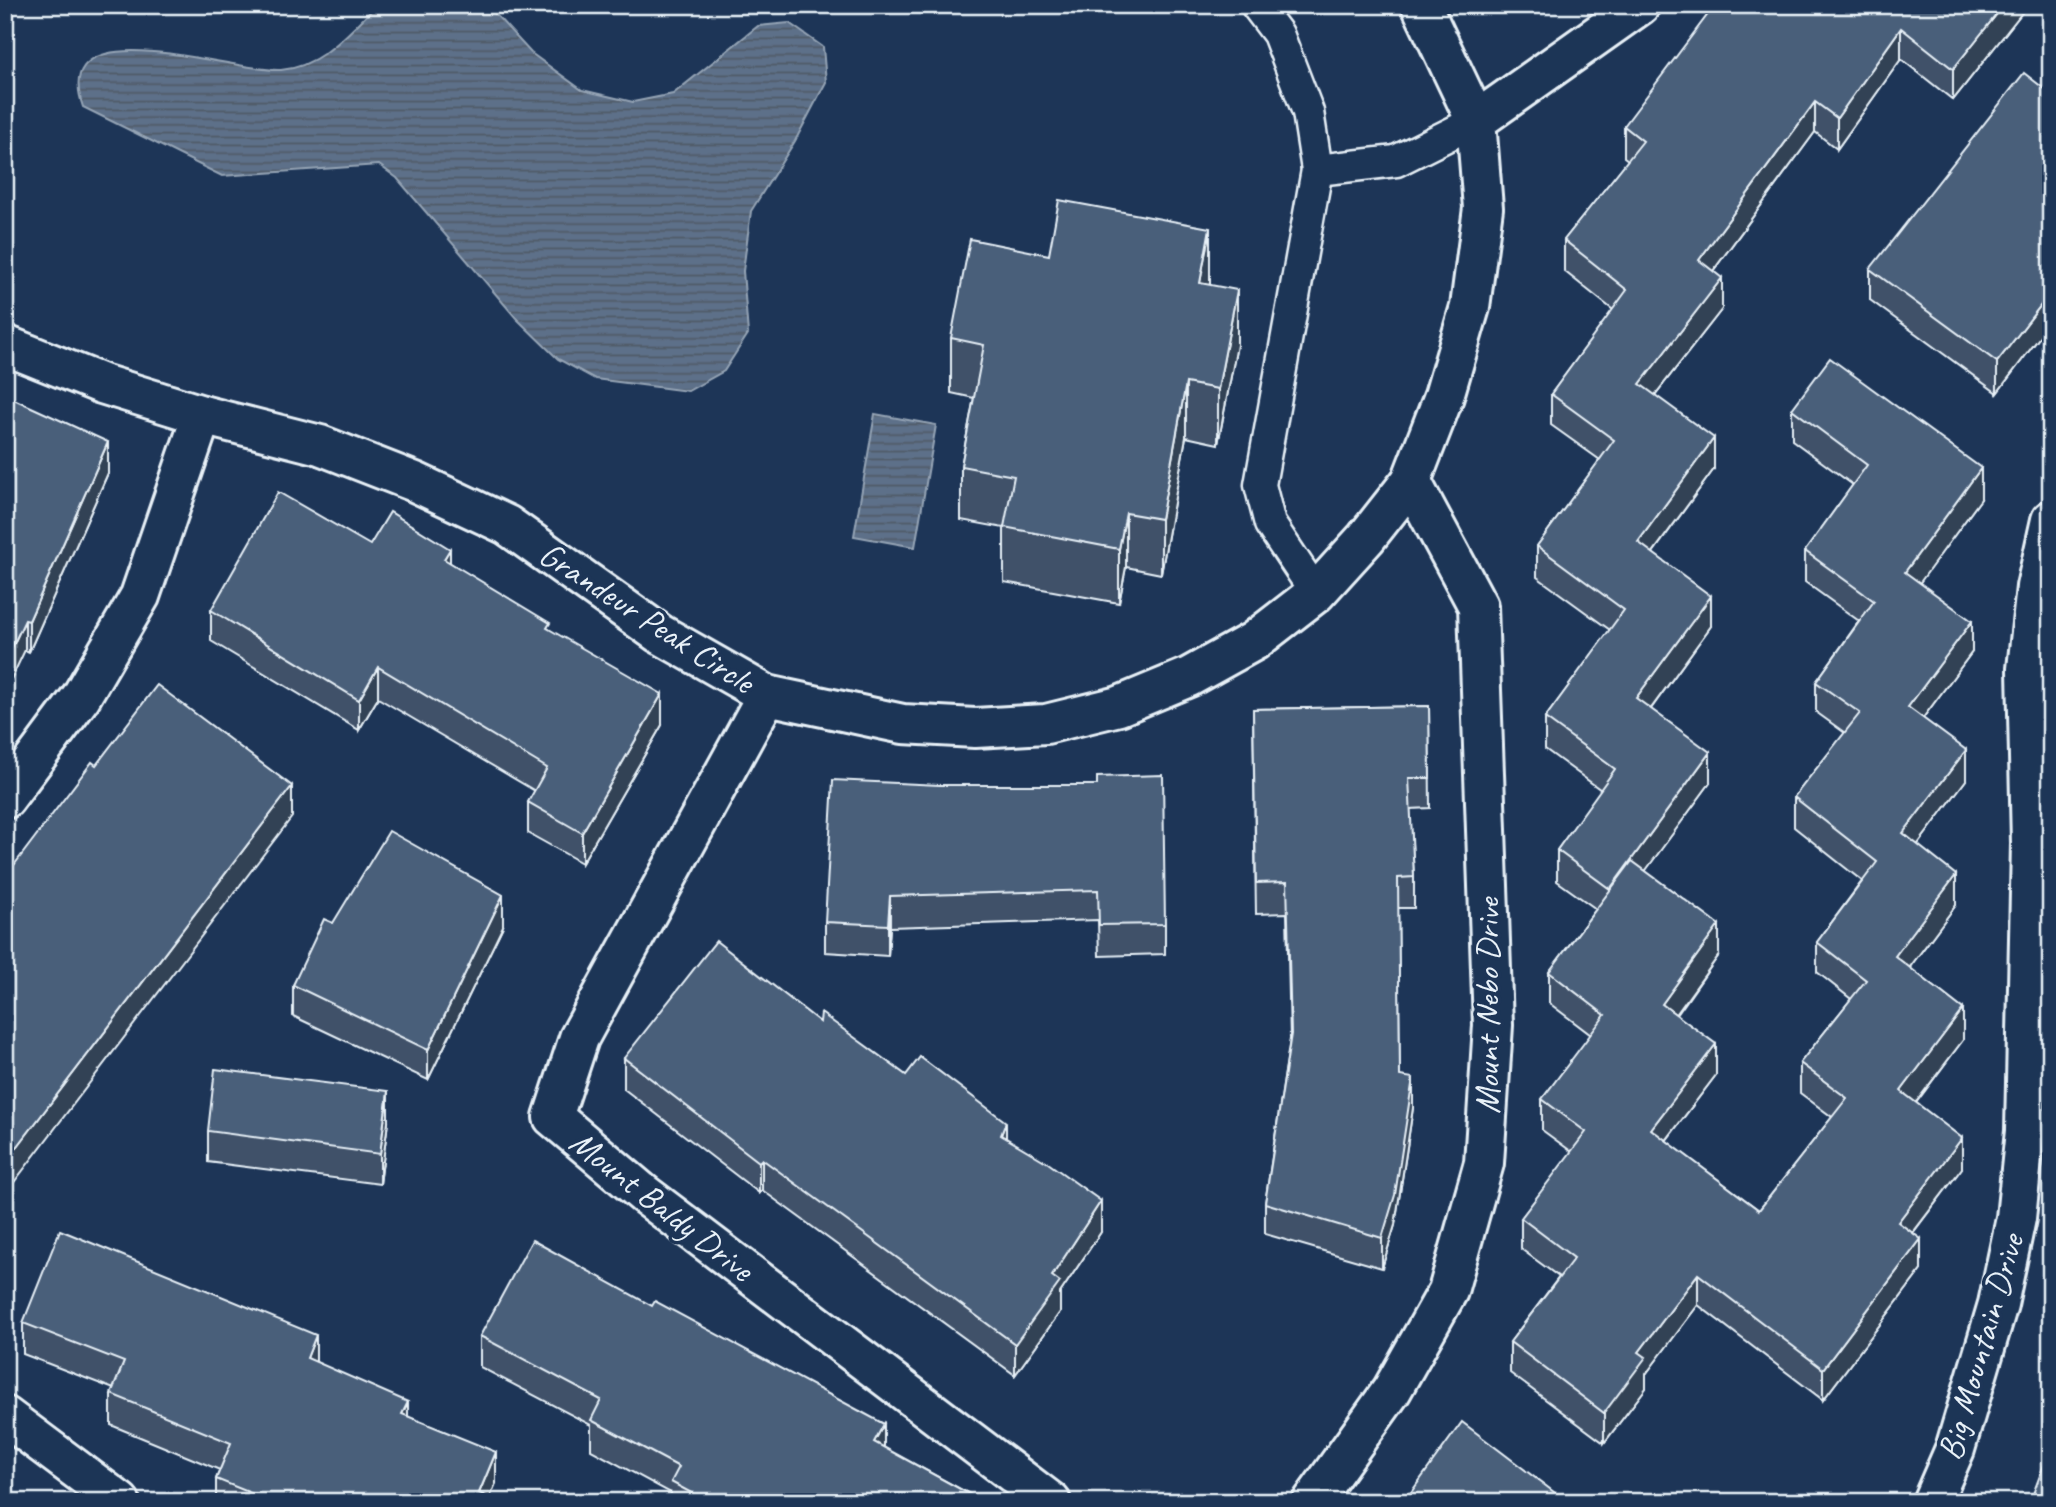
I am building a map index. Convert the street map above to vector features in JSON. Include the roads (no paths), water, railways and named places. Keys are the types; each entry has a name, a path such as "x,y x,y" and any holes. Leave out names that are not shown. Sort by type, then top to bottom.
{"street":[{"name":"Grandeur Peak Circle","path":"5,345 102,384 202,415 320,445 415,482 507,525 660,634 767,695 903,724 975,729 1046,724 1119,706 1189,677 1254,641 1316,593 1366,538 1410,481 1444,396 1470,307 1483,208 1476,121 1421,5"},
{"path":"1476,121 1640,5"},
{"path":"5,799 81,697 140,596 202,415"},
{"name":"Mount Nebo Drive","path":"1312,1502 1392,1390 1448,1291 1484,1163 1493,1025 1478,606 1410,481"},
{"name":"Big Mountain Drive","path":"1932,1502 1955,1449 1998,1304 2016,1217 2025,1131 2032,844 2027,669 2036,587 2051,520"},
{"name":"Mount Baldy Drive","path":"767,695 579,1038 553,1117 643,1194 1051,1502"},
{"path":"5,1416 120,1502"}],"lane":[{"path":"1256,5 1278,34 1308,112 1317,170 1260,485 1270,524 1316,593"},
{"path":"1317,170 1396,161 1476,121"}],"water":[{"path":"377,5 487,5 531,53 582,90 633,102 673,94 758,26 789,23 823,47 826,82 795,141 751,211 743,271 748,334 724,371 688,391 595,379 558,359 516,318 397,178 379,165 222,176 83,107 79,76 93,59 119,52 153,52 281,70 310,62 322,55"},
{"path":"875,414 936,425 915,547 854,536"}]}
